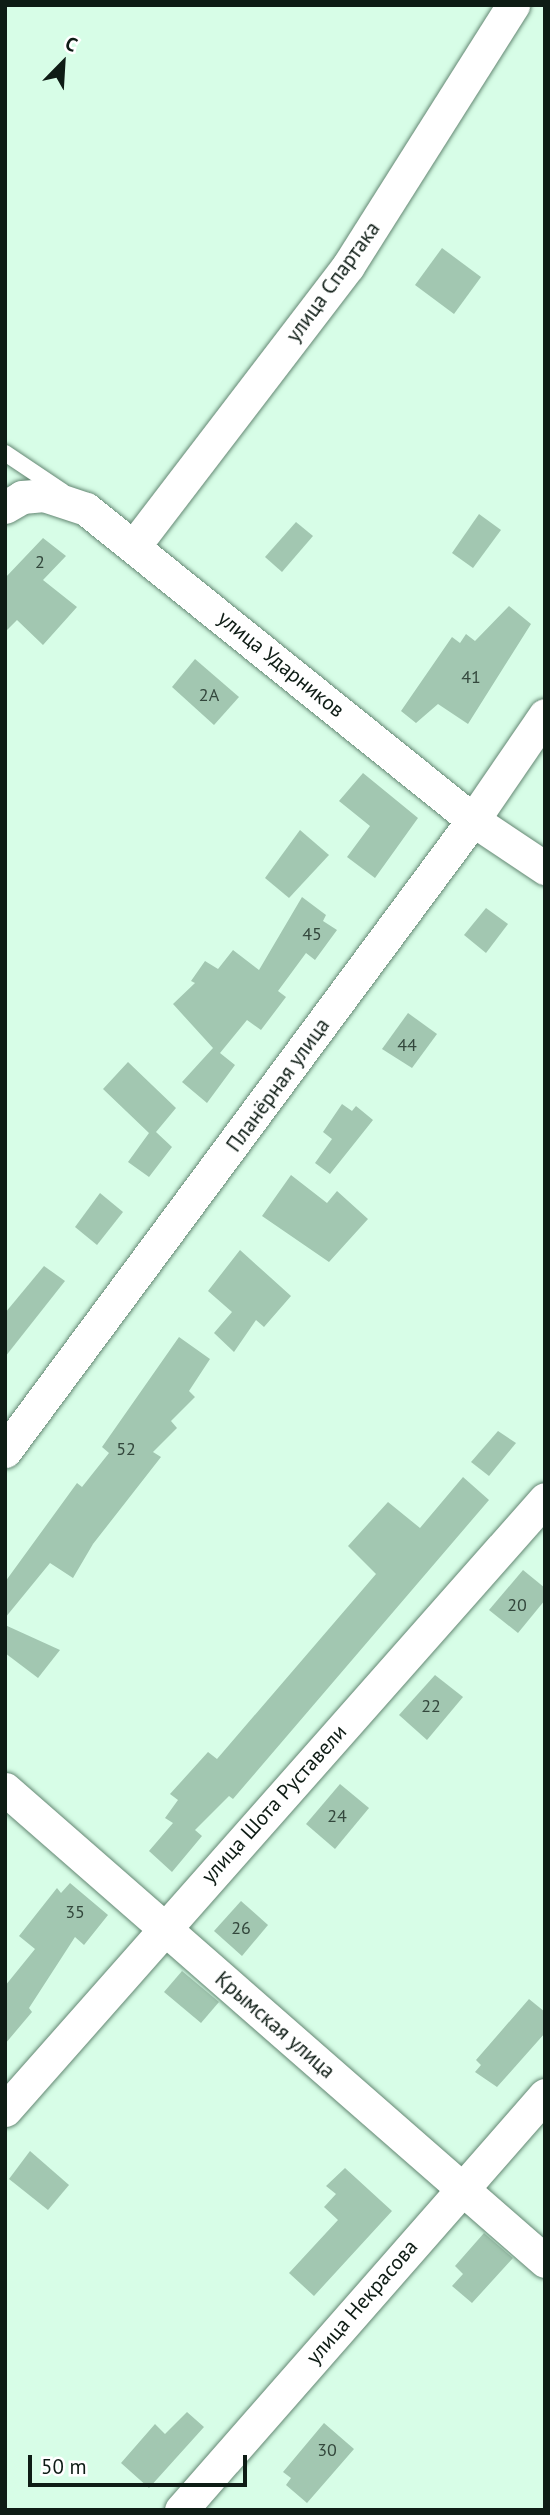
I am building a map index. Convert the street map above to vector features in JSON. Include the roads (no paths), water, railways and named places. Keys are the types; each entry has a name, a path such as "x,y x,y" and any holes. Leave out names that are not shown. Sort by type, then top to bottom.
{"street":[{"name":"улица Спартака","path":"134,545 348,265 513,5"},
{"name":"улица Ударников","path":"5,507 22,497 44,495 86,509 473,820 545,868"},
{"name":"Планёрная улица","path":"5,1451 473,820 545,715"},
{"name":"улица Шота Руставели","path":"5,2110 545,1499"},
{"name":"Крымская улица","path":"5,1789 545,2262"},
{"name":"улица Некрасова","path":"181,2510 545,2095"}],"lane":[{"path":"5,453 86,509"}]}
